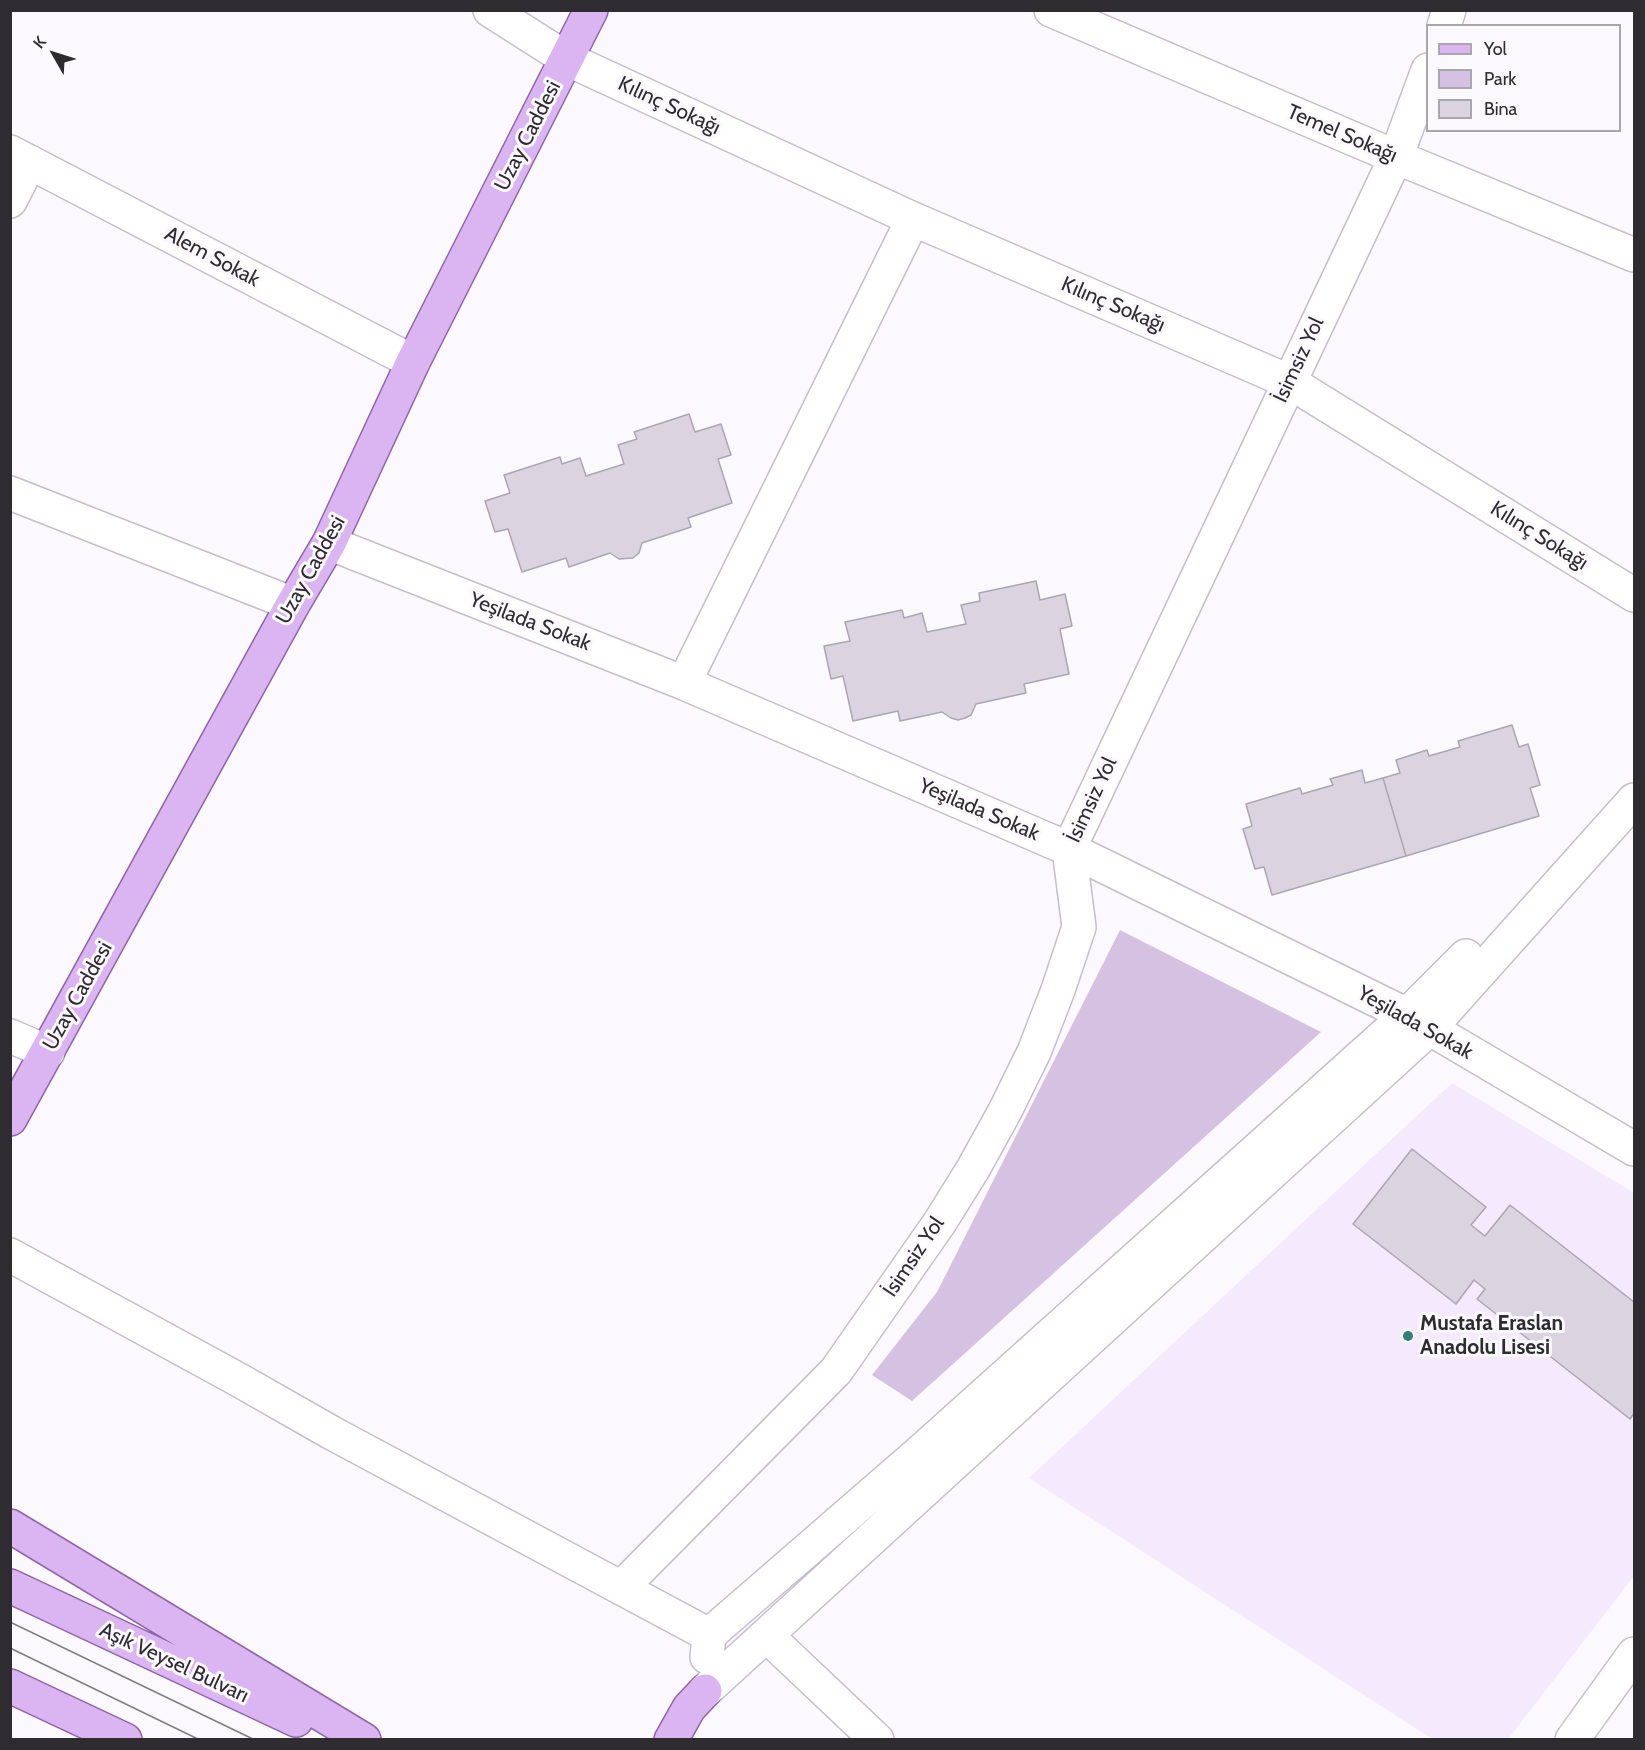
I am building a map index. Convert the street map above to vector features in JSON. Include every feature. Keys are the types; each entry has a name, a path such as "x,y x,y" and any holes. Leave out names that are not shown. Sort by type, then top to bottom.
{"main road":[{"name":"Uzay Caddesi","path":"10,1119 293,604 329,543 413,362 591,10"},
{"path":"10,1526 364,1740"},
{"name":"Aşık Veysel Bulvarı","path":"10,1586 338,1740"},
{"path":"10,1686 125,1740"},
{"path":"671,1740 689,1708 705,1691"},
{"path":"10,1698 64,1711"}],"street":[{"name":"Kılınç Sokağı","path":"490,10 567,59 913,219 1288,381 1635,595"},
{"name":"Temel Sokağı","path":"1051,10 1396,157 1635,255"},
{"name":"İsimsiz Yol","path":"621,1588 836,1371 939,1222 973,1169 1005,1111 1034,1052 1079,927 1069,849 1288,381 1396,157 1426,75"},
{"path":"10,201 20,157"},
{"name":"Alem Sokak","path":"20,157 413,362"},
{"path":"684,683 913,219"},
{"path":"10,492 293,604"},
{"name":"Yeşilada Sokak","path":"329,543 684,683 1069,849 1418,1022 1635,1149"},
{"path":"705,1691 709,1635 1418,1022 1635,787"},
{"path":"705,1691 1418,1022 1635,800"},
{"path":"10,1036 48,1052"},
{"path":"10,1255 332,1433 709,1635"},
{"path":"766,1635 877,1740"},
{"path":"1572,1740 1635,1654"}],"shaded area":[{"name":"Mustafa Eraslan Anadolu Lisesi","path":"1452,1083 1634,1193 1634,1576 1508,1739 1432,1739 1029,1478"}],"green space":[{"path":"1120,930 1321,1032 912,1401 872,1375 937,1292"}],"building":[{"path":"689,414 695,432 721,424 731,455 718,459 732,503 688,518 691,527 642,543 639,553 633,558 619,559 610,553 569,567 566,558 522,572 508,529 495,532 485,501 510,493 504,475 560,457 562,464 580,458 586,476 624,464 618,445 637,439 634,432"},
{"path":"1036,581 1040,600 1065,594 1072,626 1060,629 1069,674 1024,684 1026,693 976,704 971,715 958,720 942,712 900,721 898,711 853,721 843,676 831,679 824,646 850,641 845,622 902,610 904,618 922,613 927,632 966,624 961,605 980,601 979,593"},
{"path":"1512,725 1519,747 1528,744 1540,785 1530,788 1539,816 1406,856 1383,778 1400,773 1396,760 1427,750 1429,756 1460,747 1458,741"},
{"path":"1362,770 1365,783 1383,778 1406,856 1272,895 1264,867 1255,869 1243,829 1252,826 1246,804 1300,788 1302,794 1333,785 1330,779"},
{"path":"1412,1149 1486,1207 1471,1225 1485,1236 1510,1205 1634,1302 1634,1413 1630,1419 1477,1299 1485,1289 1474,1280 1456,1304 1353,1224"}],"tram line":[{"path":"10,1622 255,1740"},
{"path":"10,1648 200,1740"}],"place":[{"name":"Mustafa Eraslan Anadolu Lisesi","path":"1408,1336"}]}
